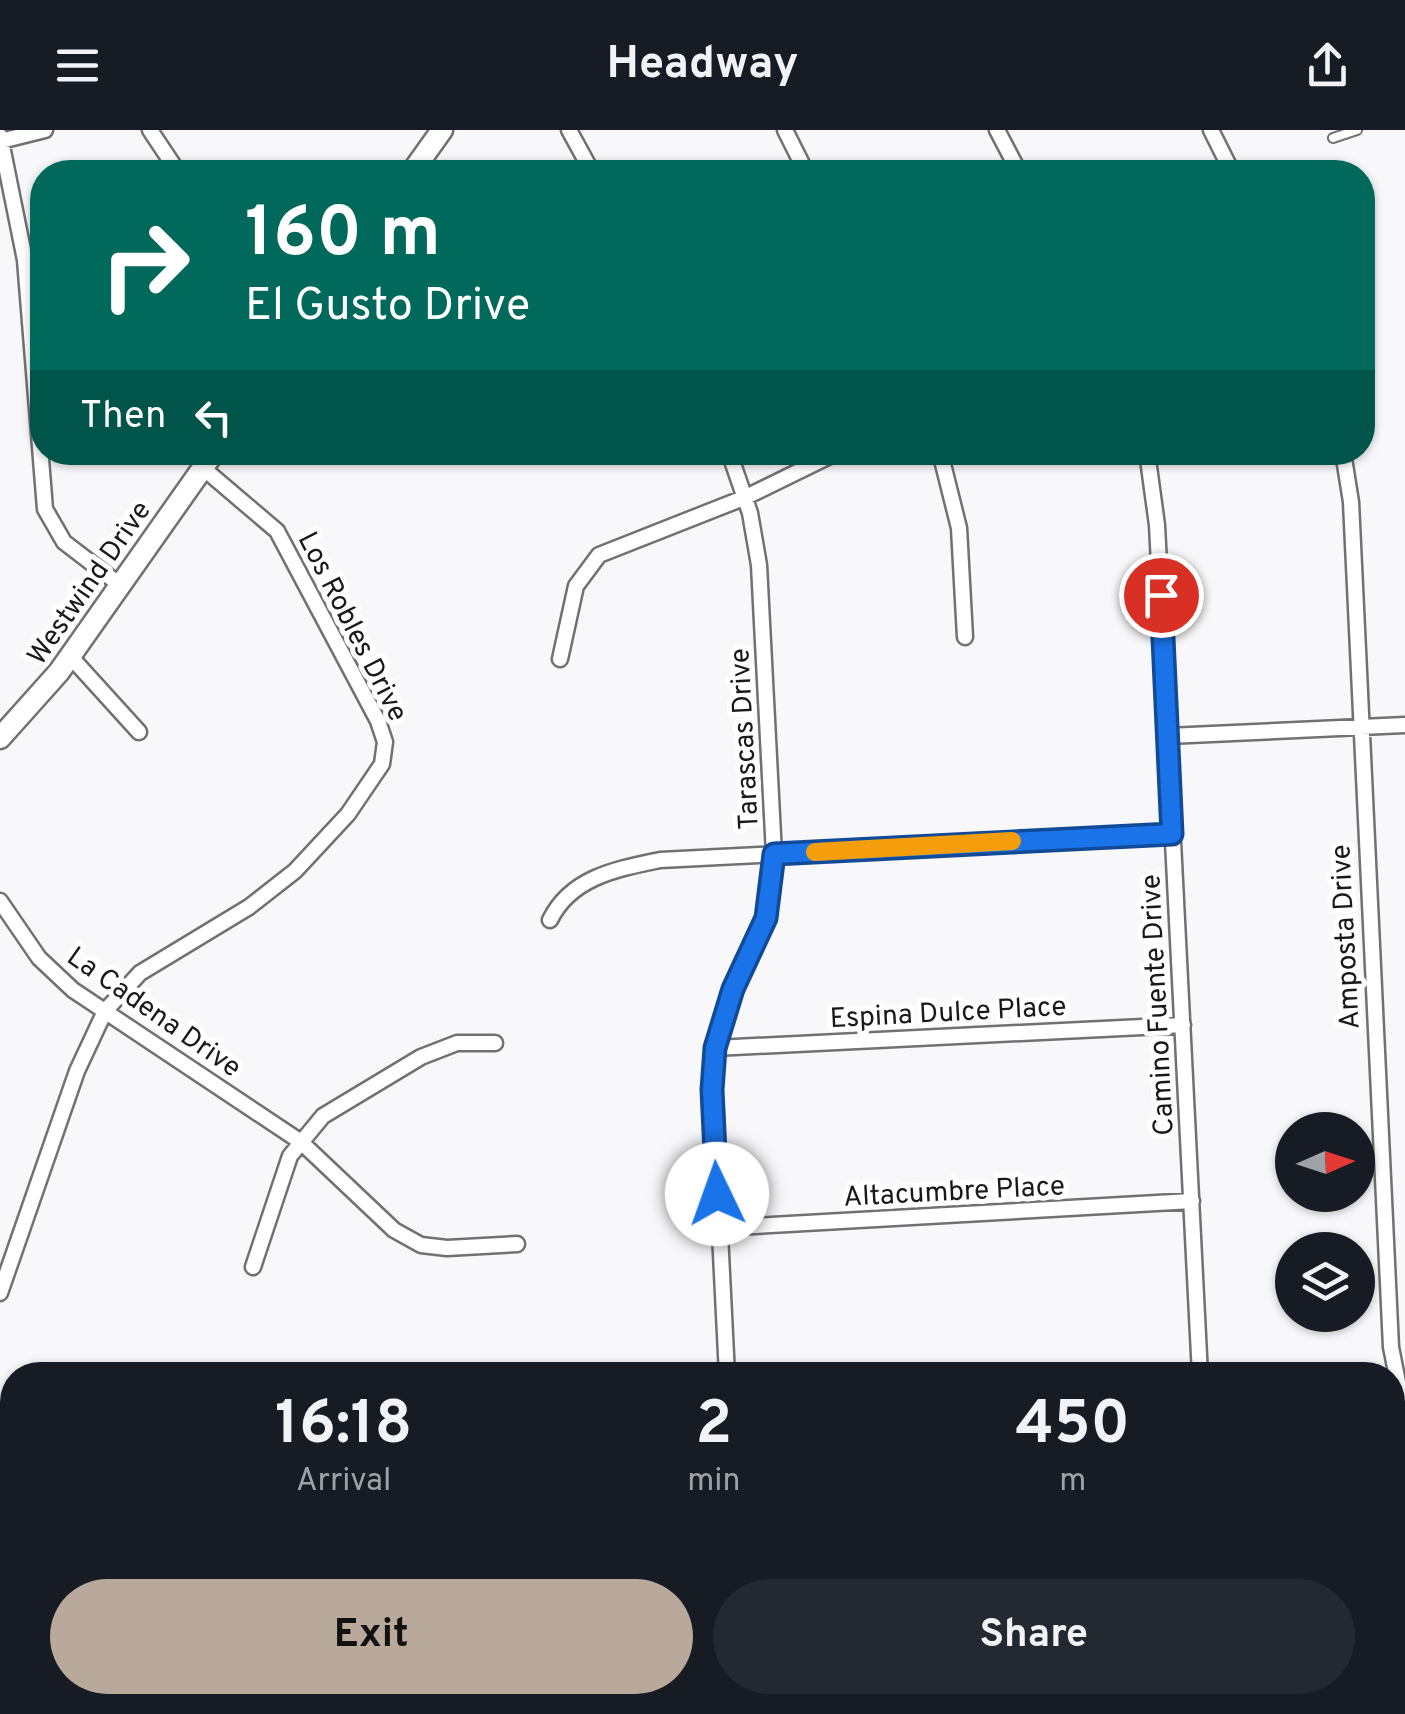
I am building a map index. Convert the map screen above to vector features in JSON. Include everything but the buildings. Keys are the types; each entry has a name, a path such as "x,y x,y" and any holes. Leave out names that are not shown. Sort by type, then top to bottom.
{"main road":[{"path":"421,160 442,130"},
{"name":"Westwind Drive","path":"0,738 70,656 205,465"}],"street":[{"path":"30,322 25,260 0,138 45,130"},
{"path":"150,130 170,160"},
{"path":"569,130 585,160"},
{"path":"786,130 800,160"},
{"path":"997,130 1012,160"},
{"path":"1211,130 1226,160"},
{"path":"41,465 45,509 64,542 120,586"},
{"name":"Los Robles Drive","path":"0,1293 78,1071 106,1011 140,973 249,907 295,871 371,783 385,752 378,721 286,545 213,465"},
{"name":"Tarascas Drive","path":"726,1362 712,1090 715,1048 733,989 766,918 774,854 759,565 746,497 734,465"},
{"path":"560,659 576,586 588,564 616,547 746,497 811,465"},
{"path":"943,465 959,528 964,638"},
{"name":"Camino Fuente Drive","path":"1149,465 1156,509 1199,1362"},
{"name":"Amposta Drive","path":"1346,465 1351,502 1358,727 1393,1362"},
{"path":"70,656 139,732"},
{"path":"1168,736 1405,725"},
{"path":"550,920 570,892 606,873 660,860 1172,834"},
{"name":"La Cadena Drive","path":"0,901 52,972 301,1142 394,1230 421,1245 464,1248 518,1244"},
{"name":"Espina Dulce Place","path":"715,1048 1183,1025"},
{"path":"253,1266 290,1156 323,1116 396,1068 457,1044 495,1044"},
{"name":"Altacumbre Place","path":"719,1228 1192,1201"}],"lane":[{"path":"1333,138 1358,130"}],"slow traffic":[{"path":"815,852 1012,841"}],"route":[{"path":"717,1194 712,1090 715,1048 726,1006 756,947 770,906 774,854 1172,834 1161,595"}]}
